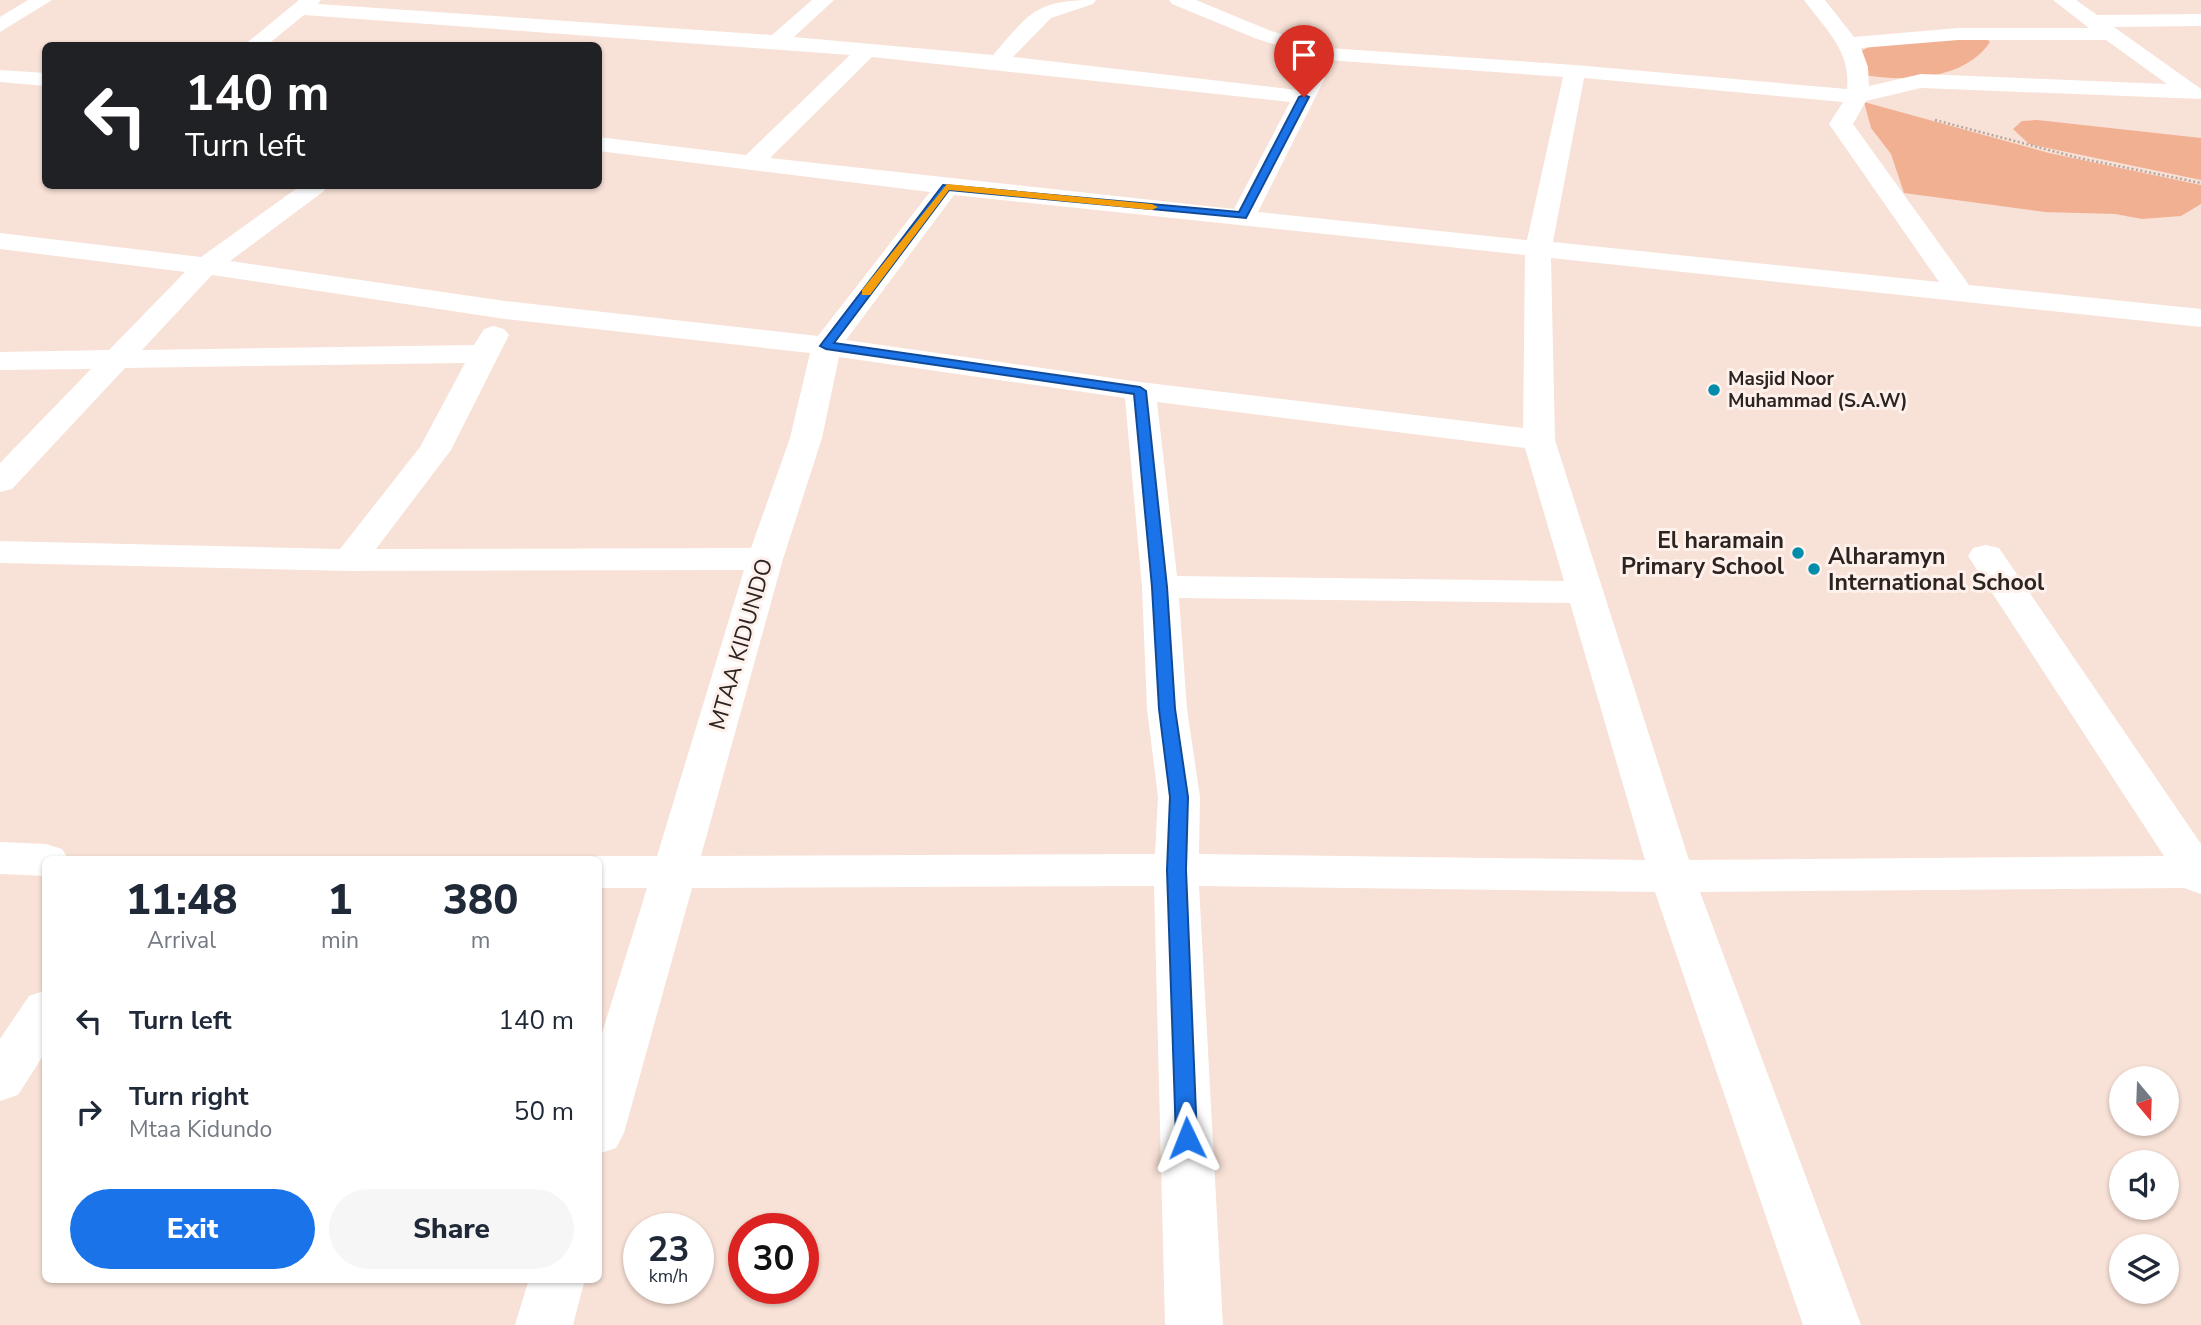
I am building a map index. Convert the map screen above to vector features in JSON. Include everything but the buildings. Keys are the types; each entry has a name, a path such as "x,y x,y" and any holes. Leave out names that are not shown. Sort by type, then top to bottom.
{"street":[{"path":"0,26 42,0"},
{"path":"777,42 824,0"},
{"path":"998,62 1039,15 1060,5 1086,0"},
{"path":"1179,0 1264,35 1327,54 1575,71 1857,97 1894,85 1921,81 2196,96"},
{"path":"1814,0 1851,43 1857,74 1857,97 1841,124 1961,293"},
{"path":"2063,0 2196,96"},
{"path":"258,42 306,4 543,16 777,42 998,62 1304,97"},
{"path":"2091,21 2201,20"},
{"path":"1851,43 1958,34 2111,34"},
{"path":"1962,83 2001,34"},
{"path":"751,163 867,50"},
{"path":"1242,216 1327,54"},
{"path":"1575,71 1538,251 1539,440 1672,876 1832,1325"},
{"path":"0,76 42,80"},
{"path":"602,144 947,187 1242,216 1538,251 1961,293 2197,321"},
{"name":"MTAA KIDUNDO","path":"602,1119 765,559 806,438 826,346 947,187"},
{"path":"0,482 206,266 311,189"},
{"path":"0,241 206,266 505,310 826,346 1140,391 1539,440"},
{"path":"350,559 435,450 486,354 505,310"},
{"path":"0,360 486,354"},
{"path":"1140,391 1160,587 1167,709 1179,797 1176,870 1194,1325"},
{"path":"0,552 350,559 765,559"},
{"path":"1986,556 2200,874"},
{"path":"1160,587 1586,592"},
{"path":"0,858 42,860"},
{"path":"602,872 672,874 1176,870 1672,876 2200,874"},
{"path":"0,1081 42,1015"},
{"path":"544,1325 556,1283"}],"path":[{"path":"1857,97 2066,155 2201,183"}],"shaded area":[{"path":"1922,39 1987,39 1990,42 1979,55 1950,71 1915,78 1864,75 1861,51 1871,46"},
{"path":"1864,102 2049,153 2201,185 2201,204 2181,216 2142,219 2115,214 2045,212 1904,193 1891,154 1871,128"},
{"path":"2037,120 2201,138 2201,180 2029,144 2013,129 2022,121"}],"slow traffic":[{"path":"866,292 947,187 1152,207"}],"place":[{"name":"Masjid Noor Muhammad (S.A.W)","path":"1714,390"},
{"name":"El haramain Primary School","path":"1798,553"},
{"name":"Alharamyn International School","path":"1814,569"}],"route":[{"path":"1187,1138 1176,870 1179,797 1167,709 1160,587 1140,391 826,346 947,187 1242,216 1304,97"}]}
